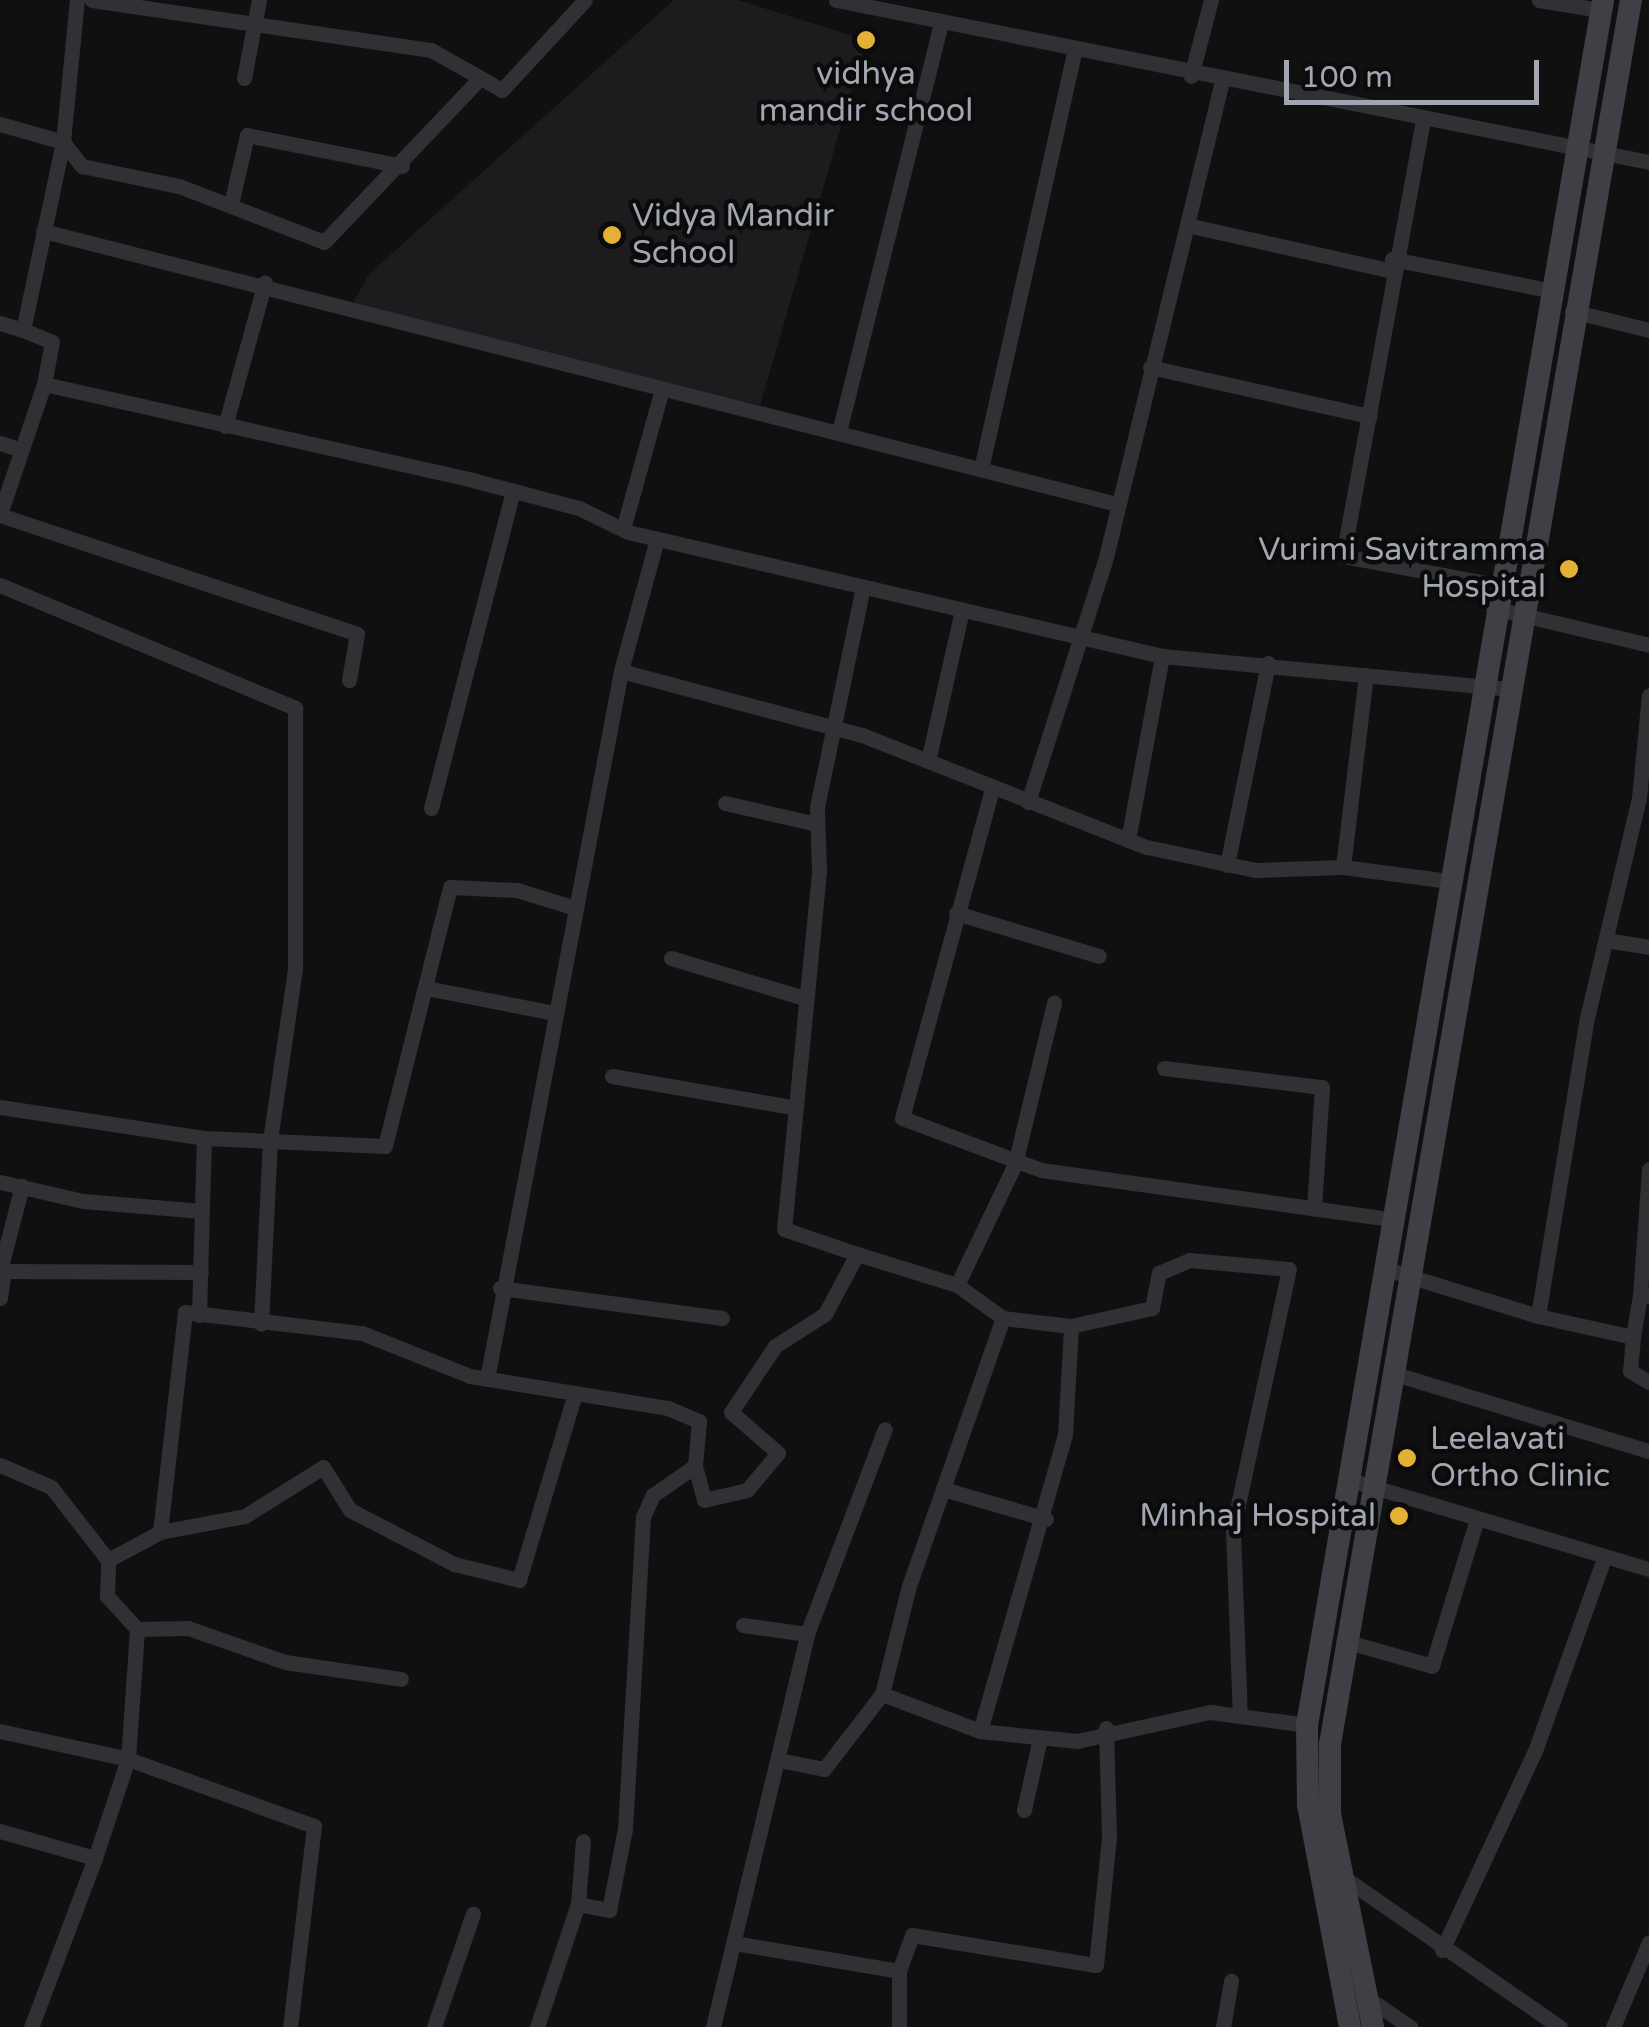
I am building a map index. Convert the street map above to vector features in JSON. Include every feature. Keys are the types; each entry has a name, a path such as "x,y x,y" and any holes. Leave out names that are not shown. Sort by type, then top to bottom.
{"main road":[{"path":"1318,1768 1379,1488 1572,311 1630,0"},
{"path":"1350,2027 1318,1768 1307,1724 1395,1220 1480,683 1602,5"},
{"path":"1331,1874 1370,1999 1373,2027"}],"street":[{"path":"23,330 63,142 77,0"},
{"path":"92,0 431,50 502,90 585,0"},
{"path":"244,78 259,0"},
{"path":"836,0 1191,76 1649,162"},
{"path":"915,18 920,0"},
{"path":"1191,76 1211,0"},
{"path":"1539,0 1602,5"},
{"path":"839,432 941,24"},
{"path":"981,468 1074,52"},
{"path":"0,124 63,142 82,166 231,204 324,242 402,166 480,78"},
{"path":"1028,802 1080,640 1222,82"},
{"path":"1423,120 1391,265 1370,416 1342,556 1495,596 1524,614 1649,645"},
{"path":"231,204 247,136 402,166"},
{"path":"1187,225 1391,265 1548,290"},
{"path":"43,231 265,282 344,313 839,432 1114,503"},
{"path":"225,426 265,282"},
{"path":"1572,311 1649,330"},
{"path":"0,324 52,342 44,384 0,515 358,634 349,680"},
{"path":"1150,367 1370,416"},
{"path":"44,384 513,491 657,539 1080,640 1162,656 1512,689"},
{"path":"623,530 662,390"},
{"path":"0,443 21,450"},
{"path":"431,808 513,491"},
{"path":"487,1379 550,1012 621,671 657,539"},
{"path":"0,585 295,708 295,969 270,1140 262,1324"},
{"path":"864,587 832,727 817,824 784,1229 957,1285 1003,1318 1071,1326 1152,1308 1159,1273 1188,1260 1289,1269 1233,1529 1240,1716"},
{"path":"928,761 962,610"},
{"path":"1128,840 1162,656"},
{"path":"1227,864 1268,663"},
{"path":"621,671 832,727 1128,840 1227,864 1343,867 1449,881"},
{"path":"1343,867 1366,675"},
{"path":"1538,1316 1606,940 1644,799 1649,694"},
{"path":"992,788 902,1118 1015,1164 1395,1220"},
{"path":"725,804 817,824"},
{"path":"0,1107 204,1138 385,1146 450,887 518,890 572,907"},
{"path":"956,913 1099,956"},
{"path":"1606,940 1649,947"},
{"path":"670,958 804,998"},
{"path":"426,988 550,1012"},
{"path":"957,1285 1015,1164 1054,1003"},
{"path":"1164,1068 1322,1087 1314,1209"},
{"path":"612,1076 791,1107"},
{"path":"200,1314 204,1138"},
{"path":"1649,1173 1645,1295 1633,1337 1630,1371 1649,1382"},
{"path":"0,1182 202,1212"},
{"path":"0,1298 2,1270 22,1186"},
{"path":"160,1532 186,1312 362,1333 487,1379 575,1393 699,1421 695,1466 704,1500 747,1490 778,1452 730,1412 775,1346 825,1314 857,1254"},
{"path":"1386,1269 1538,1316 1633,1337"},
{"path":"2,1270 201,1272"},
{"path":"500,1288 722,1318"},
{"path":"779,1760 824,1769 882,1694 943,1490 1003,1318"},
{"path":"980,1731 1046,1519 1065,1435 1071,1326"},
{"path":"1395,1374 1649,1451"},
{"path":"108,1560 160,1532 245,1516 323,1468 350,1510 454,1564 519,1580 575,1393"},
{"path":"713,2027 808,1634 885,1430"},
{"path":"0,1466 51,1486 108,1560 107,1596 137,1629 128,1759 31,2027"},
{"path":"578,1904 609,1910 625,1829 642,1517 653,1495 695,1466"},
{"path":"1350,1480 1476,1522 1649,1569"},
{"path":"943,1490 1046,1519"},
{"path":"1348,1642 1432,1666 1476,1522"},
{"path":"1442,1950 1534,1751 1604,1558"},
{"path":"743,1626 808,1634"},
{"path":"137,1629 188,1628 285,1662 401,1680"},
{"path":"882,1694 980,1731 1076,1741 1106,1728 1240,1716 1307,1724"},
{"path":"899,2027 899,1971 912,1936 1096,1965 1109,1836 1106,1728"},
{"path":"0,1731 128,1759 314,1826 290,2027"},
{"path":"1024,1810 1040,1738"},
{"path":"0,1830 95,1858"},
{"path":"537,2027 578,1904 583,1841"},
{"path":"1331,1874 1560,2027"},
{"path":"434,2027 473,1914"},
{"path":"1613,2027 1649,1942"},
{"path":"734,1943 899,1971"},
{"path":"1223,2027 1232,1981"},
{"path":"1370,1999 1410,2027"}],"shaded area":[{"name":"Vidya Mandir School","path":"674,0 738,0 866,40 760,406 353,303 369,274"}],"place":[{"name":"vidhya mandir school","path":"866,40"},
{"name":"Vidya Mandir School","path":"612,235"},
{"name":"Vurimi Savitramma Hospital","path":"1569,569"},
{"name":"Leelavati Ortho Clinic","path":"1407,1458"},
{"name":"Minhaj Hospital","path":"1399,1516"}]}
